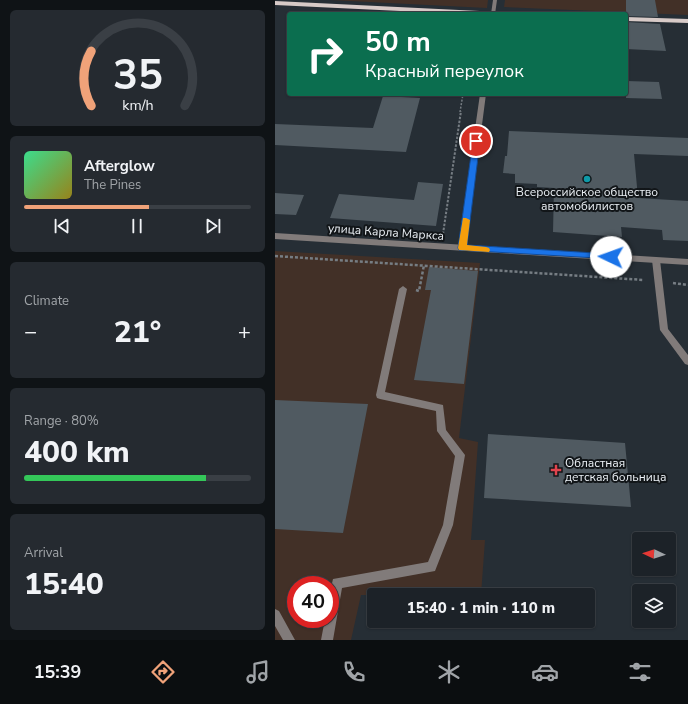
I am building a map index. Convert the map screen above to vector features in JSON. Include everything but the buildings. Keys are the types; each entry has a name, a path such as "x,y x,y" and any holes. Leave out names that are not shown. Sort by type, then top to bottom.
{"main road":[{"path":"275,3 453,12"},
{"path":"628,19 688,21"}],"street":[{"path":"493,12 495,0"},
{"path":"462,248 483,96"},
{"name":"улица Карла Маркса","path":"275,236 688,262"},
{"path":"655,260 664,330 688,361"},
{"path":"327,640 337,583 431,566 448,525 460,454 442,432 441,408 380,395 403,289"},
{"path":"275,615 289,640"}],"path":[{"path":"443,235 463,96"},
{"path":"275,256 658,281 688,285"},
{"path":"403,289 419,291 424,265"}],"shaded area":[{"path":"330,0 488,0 487,8"},
{"path":"505,0 688,0 688,15 628,12 504,7"},
{"path":"275,251 480,263 459,438 478,442 471,540 485,540 482,588 367,588 367,595 361,595 351,640 275,640"}],"slow traffic":[{"path":"466,220 462,248 486,250"}],"place":[{"name":"Всероссийское общество автомобилистов","path":"587,179"},
{"name":"Областная детская больница","path":"556,470"}],"route":[{"path":"476,141 462,248 611,257"}]}
